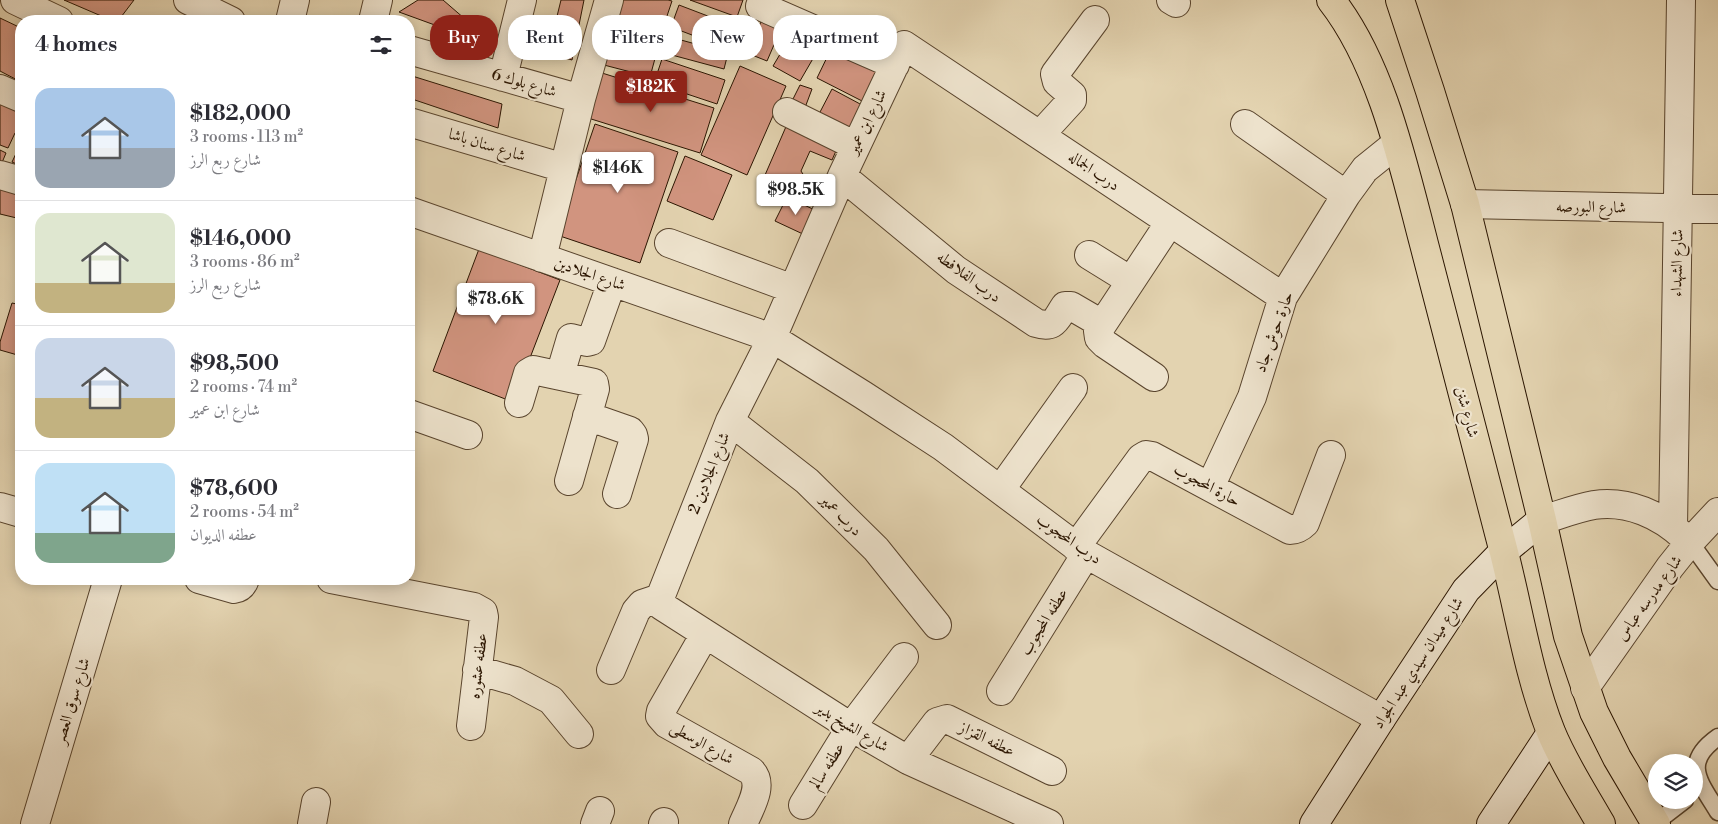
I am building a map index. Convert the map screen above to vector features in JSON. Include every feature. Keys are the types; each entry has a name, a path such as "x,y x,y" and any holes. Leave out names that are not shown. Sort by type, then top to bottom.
{"main road":[{"name":"شارع شنن","path":"1331,0 1357,38 1371,68 1396,144 1504,551 1537,692 1551,733 1570,771 1601,824"},
{"path":"1400,0 1465,204 1542,520 1568,636 1594,712 1617,758 1656,823"}],"street":[{"path":"15,0 46,15"},
{"path":"188,0 219,15"},
{"path":"374,15 378,0"},
{"path":"503,77 522,0"},
{"path":"542,258 581,99 609,0"},
{"name":"شارع الشهداء","path":"1681,0 1678,208 1681,534"},
{"name":"درب الجماله","path":"760,6 899,55 1040,135 1283,297"},
{"path":"1040,135 1072,100 1072,95 1057,82 1055,74 1095,20"},
{"name":"شارع بلوك 6","path":"415,52 581,99"},
{"name":"شارع ابن عمير","path":"772,338 842,176 899,55"},
{"path":"0,89 15,95"},
{"path":"787,112 856,146"},
{"name":"شارع سنان باشا","path":"415,124 564,168"},
{"path":"1245,124 1346,195"},
{"name":"حارة حوش جاد","path":"1210,487 1252,397 1283,297 1346,195 1366,169 1396,144"},
{"path":"0,175 15,179"},
{"name":"درب الفلافطه","path":"842,176 956,270 1036,323 1050,324 1056,321 1065,306 1071,306 1102,324"},
{"name":"شارع البورصه","path":"1465,204 1718,209"},
{"name":"شارع الجلادين","path":"415,213 772,338"},
{"path":"1154,377 1099,338 1098,331 1170,222"},
{"path":"669,243 794,289"},
{"path":"1089,255 1131,281"},
{"path":"560,376 570,339 591,341 612,282"},
{"name":"شارع الجلادين 2","path":"663,603 730,422 772,338"},
{"name":"درب المحجوب","path":"772,338 943,447 1081,550 1380,719"},
{"path":"519,403 530,371 536,370 594,383 595,389 569,481"},
{"path":"1001,489 1073,388"},
{"path":"415,416 468,435"},
{"path":"587,416 630,431 634,435 617,494"},
{"name":"درب عمير","path":"730,422 806,481 876,549 937,625"},
{"name":"حارة المحجوب","path":"1081,550 1141,458 1146,455 1152,456 1290,530 1295,530 1301,528 1305,523 1331,455"},
{"path":"1542,520 1594,506 1622,505 1649,512 1681,534"},
{"path":"0,507 15,511"},
{"name":"شارع مدرسه عباس","path":"1585,688 1681,534 1718,512"},
{"name":"شارع ميدان سيدي عبد الجواد","path":"1314,824 1380,719 1466,590 1504,551 1542,520"},
{"name":"عطفه المحجوب","path":"1001,691 1081,550"},
{"name":"شارع سوق العصر","path":"35,824 106,585"},
{"path":"220,585 234,589 239,588 241,585"},
{"name":"عطفه عشوره","path":"389,585 479,609 484,617 470,726"},
{"path":"611,670 636,611 642,604 663,603"},
{"name":"شارع الشيخ بدير","path":"663,603 705,634 851,728 908,760 1048,824"},
{"name":"شارع الوسطى","path":"705,634 661,711 660,716 667,724 751,771 756,776 758,783 756,791 743,824"},
{"name":"عطفه سالم","path":"803,805 851,728 904,657"},
{"path":"477,670 516,681 551,700 579,734"},
{"name":"عطفه القزاز","path":"908,760 937,722 947,720 1052,771"},
{"path":"1491,824 1551,733"}],"lane":[{"path":"1681,534 1718,581"},
{"path":"1700,754 1718,738"},
{"path":"1703,796 1718,812"},
{"path":"1656,823 1674,809"}],"building":[{"path":"64,0 134,0 123,15 99,15"},
{"path":"418,0 443,0 460,15 430,15 430,23 415,18 415,15 399,12"},
{"path":"561,0 584,0 581,15 557,15"},
{"path":"623,0 672,1 667,15 618,15"},
{"path":"690,0 743,0 738,15 731,15"},
{"path":"679,5 705,15 692,15 692,35 682,31 682,15 675,15"},
{"path":"764,15 773,19 773,47 767,61 763,59"},
{"path":"0,18 15,25 15,79 0,71"},
{"path":"682,40 692,43 692,60 726,60 724,69 682,58"},
{"path":"605,60 655,60 650,77 604,65"},
{"path":"662,60 725,80 717,104 654,83"},
{"path":"777,60 812,60 800,81 773,66"},
{"path":"826,60 862,60 880,69 864,102 817,78"},
{"path":"740,66 786,86 747,175 701,155"},
{"path":"602,73 714,108 700,153 588,118"},
{"path":"415,77 502,104 498,128 415,100"},
{"path":"800,85 812,89 803,113 789,107"},
{"path":"832,89 862,105 849,130 819,114"},
{"path":"0,96 15,102 15,133 8,148 0,145"},
{"path":"788,122 839,144 832,160 810,151 801,171 813,190 808,201 762,182"},
{"path":"595,124 678,152 640,263 557,235"},
{"path":"0,150 6,153 1,165 0,164"},
{"path":"685,156 732,175 713,220 667,201"},
{"path":"0,183 15,187 15,218 0,214"},
{"path":"787,197 817,211 805,235 775,221"},
{"path":"479,249 560,280 513,402 433,371"},
{"path":"12,303 15,304 15,354 0,350 0,342"}]}
